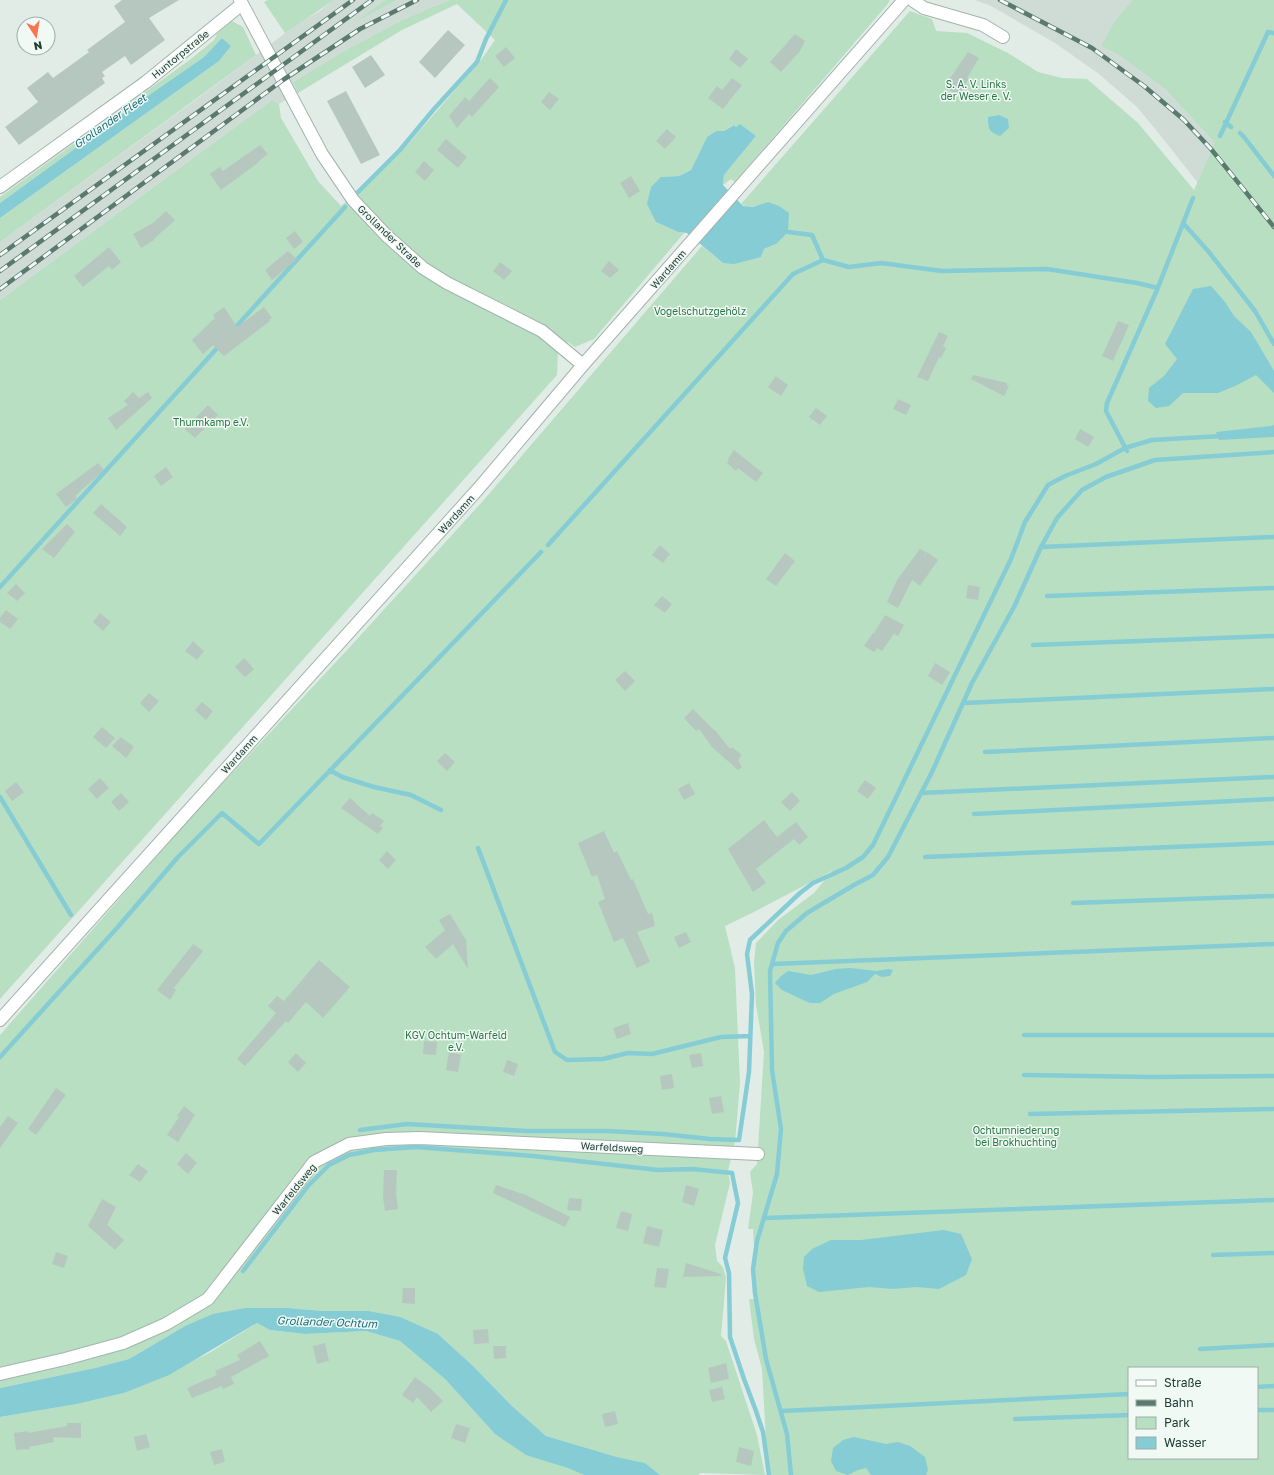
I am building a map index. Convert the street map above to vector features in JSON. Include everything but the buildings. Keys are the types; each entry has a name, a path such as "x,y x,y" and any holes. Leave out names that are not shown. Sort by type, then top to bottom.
{"street":[{"name":"Wardamm","path":"0,1020 479,488 583,365 904,0"},
{"path":"912,0 924,8 983,25 1003,37"},
{"name":"Huntorpstraße","path":"0,187 146,82 241,2"},
{"name":"Grollander Straße","path":"241,2 322,154 352,200 387,236 423,268 447,283 542,331 583,365"},
{"name":"Warfeldsweg","path":"0,1374 65,1359 123,1343 166,1324 208,1298 314,1162 349,1144 386,1139 418,1138 758,1154"}],"shaded area":[{"path":"334,0 385,0 358,20 397,0 449,0 402,20 344,51 293,82 298,93 279,104 272,100 0,300 0,242 300,22 317,13"},
{"path":"975,0 1132,0 1114,22 1101,46 1117,54 1165,89 1220,148 1253,254 1137,107 1099,74 1055,43 991,6"}],"green space":[{"path":"268,0 334,0 285,33 264,2"},
{"path":"385,0 397,0 355,22"},
{"name":"Thurmkamp e.V.","path":"449,0 890,0 735,182 731,179 723,185 724,175 756,136 733,125 724,131 716,131 707,137 691,170 679,176 661,177 656,222 678,232 684,233 594,339 575,347 568,342 558,352 557,375 0,999 0,300 272,100 279,104 281,118 318,181 341,206 403,150 481,60 495,40 457,4 402,30 298,93 293,82 344,51 402,20"},
{"path":"1132,0 1274,0 1274,1475 768,1475 762,1369 754,1339 749,1299 757,1299 753,1229 748,1229 753,1193 750,1172 757,1164 764,1052 756,1005 754,962 756,943 778,920 814,893 832,871 725,926 735,968 740,1083 735,1142 728,1171 730,1183 715,1245 717,1261 723,1267 726,1278 721,1336 726,1341 757,1435 765,1475 701,1473 698,1475 660,1475 645,1463 617,1457 546,1436 512,1406 472,1365 438,1334 323,1311 288,1308 245,1308 185,1326 129,1359 95,1368 0,1388 0,1035 192,816 348,649 482,502 702,246 723,263 761,257 764,249 776,244 768,202 751,207 741,204 910,11 932,19 936,31 967,33 1008,53 1038,72 1062,78 1087,79 1138,123 1194,190 1215,143 1165,89 1117,54 1101,46 1114,22"},
{"path":"232,21 243,27 256,55 0,242 0,218 219,61 231,46 222,38 204,57 0,203 0,197 191,59 214,40 217,34"},
{"path":"257,1323 270,1330 305,1334 366,1331 400,1341 445,1379 495,1434 584,1475 0,1475 0,1417 77,1404 124,1393 209,1353"}],"water":[{"path":"222,38 231,46 219,61 0,218 0,203 204,57"},
{"path":"999,115 1008,119 1009,128 1000,136 990,130 988,121 988,117"},
{"path":"740,124 756,136 724,175 723,185 743,206 753,207 768,202 779,206 789,213 788,232 776,244 764,249 761,257 734,264 723,263 687,233 678,232 656,222 647,204 651,187 661,177 679,176 691,170 707,137 716,131 724,131 734,125 736,127"},
{"path":"1211,286 1225,302 1234,316 1251,332 1274,371 1274,393 1256,375 1218,393 1183,393 1169,406 1156,408 1148,401 1149,388 1164,376 1177,359 1165,344 1193,289"},
{"path":"1274,425 1274,437 1219,440 1216,432 1271,426"},
{"path":"850,968 876,971 889,969 893,970 890,976 882,977 875,974 867,982 834,994 820,1003 810,1003 803,1000 782,990 775,983 788,971 811,975 836,969"},
{"path":"944,1230 961,1234 972,1259 966,1275 939,1289 917,1287 893,1289 869,1287 819,1292 807,1286 803,1269 804,1257 812,1249 831,1240 861,1240"},
{"name":"Grollander Ochtum","path":"245,1308 368,1311 400,1317 438,1334 472,1365 512,1406 546,1436 617,1457 645,1463 660,1475 584,1475 568,1468 526,1455 495,1434 445,1379 400,1341 366,1331 305,1334 270,1330 257,1323 169,1375 124,1393 77,1404 0,1417 0,1388 95,1368 129,1359 185,1326 213,1314"},
{"path":"854,1437 886,1444 898,1442 910,1446 925,1457 928,1470 926,1475 871,1475 866,1468 848,1475 836,1471 831,1461 833,1448 843,1440"}],"waterway":[{"path":"358,192 400,150 434,109 477,62 486,39 506,0"},
{"path":"1220,136 1268,32 1274,33"},
{"path":"1225,122 1231,127"},
{"path":"1240,133 1274,176"},
{"path":"1127,451 1106,411 1107,403 1157,290 1193,198"},
{"path":"233,330 345,207"},
{"path":"1183,223 1208,251 1255,311 1274,344"},
{"path":"788,232 812,235 823,260 849,267 881,263 942,271 1047,269 1137,283 1158,288"},
{"path":"548,545 793,274 823,260"},
{"path":"0,587 220,345"},
{"path":"360,1130 407,1124 526,1131 607,1131 739,1140 749,1072 752,994 747,954 750,940 800,893 813,883 846,868 863,857 873,845 1011,559 1025,522 1048,485 1065,476 1096,464 1125,448 1152,440 1222,436"},
{"path":"791,1475 787,1434 766,1359 755,1293 753,1269 757,1241 777,1174 781,1129 772,1070 770,971 778,943 786,931 807,913 873,875 888,857 932,772 972,683 1014,607 1041,547 1057,518 1082,490 1106,477 1155,460 1274,452"},
{"path":"1041,547 1274,537"},
{"path":"0,1057 117,928 178,857 222,813 259,844 541,552"},
{"path":"1047,596 1274,588"},
{"path":"1033,645 1274,636"},
{"path":"964,703 1274,689"},
{"path":"985,752 1274,738"},
{"path":"330,770 342,777 374,787 411,795 441,810"},
{"path":"921,793 1274,777"},
{"path":"0,797 71,915"},
{"path":"974,814 1274,799"},
{"path":"925,857 1274,843"},
{"path":"478,848 555,1052 567,1060 603,1059 628,1053 652,1054 721,1037 750,1036"},
{"path":"1073,903 1274,896"},
{"path":"773,964 1274,944"},
{"path":"1024,1035 1274,1035"},
{"path":"1024,1075 1151,1077 1274,1076"},
{"path":"1030,1114 1274,1109"},
{"path":"243,1271 308,1186 329,1165 349,1155 374,1150 416,1147 533,1156 658,1170 692,1169 732,1173 738,1203 725,1258 729,1273 730,1337 763,1432 769,1475"},
{"path":"765,1218 1274,1200"},
{"path":"1213,1255 1274,1253"},
{"path":"1200,1349 1274,1345"},
{"path":"1258,1387 1274,1386"},
{"path":"782,1411 1128,1394"},
{"path":"1258,1410 1274,1410"},
{"path":"1015,1419 1128,1415"}],"railway":[{"path":"0,255 353,0"},
{"path":"0,271 372,0"},
{"path":"0,289 283,80 360,29 417,0"},
{"path":"1000,0 1092,48 1144,86 1184,120 1211,149 1274,227"}],"park label":[{"name":"S. A. V. Links der Weser e. V.","path":"976,90"},
{"name":"Vogelschutzgehölz","path":"700,311"},
{"name":"KGV Ochtum-Warfeld e.V.","path":"456,1040"},
{"name":"Ochtumniederung bei Brokhuchting","path":"1016,1136"}],"water label":[{"name":"Grollander Fleet","path":"110,121"}]}
